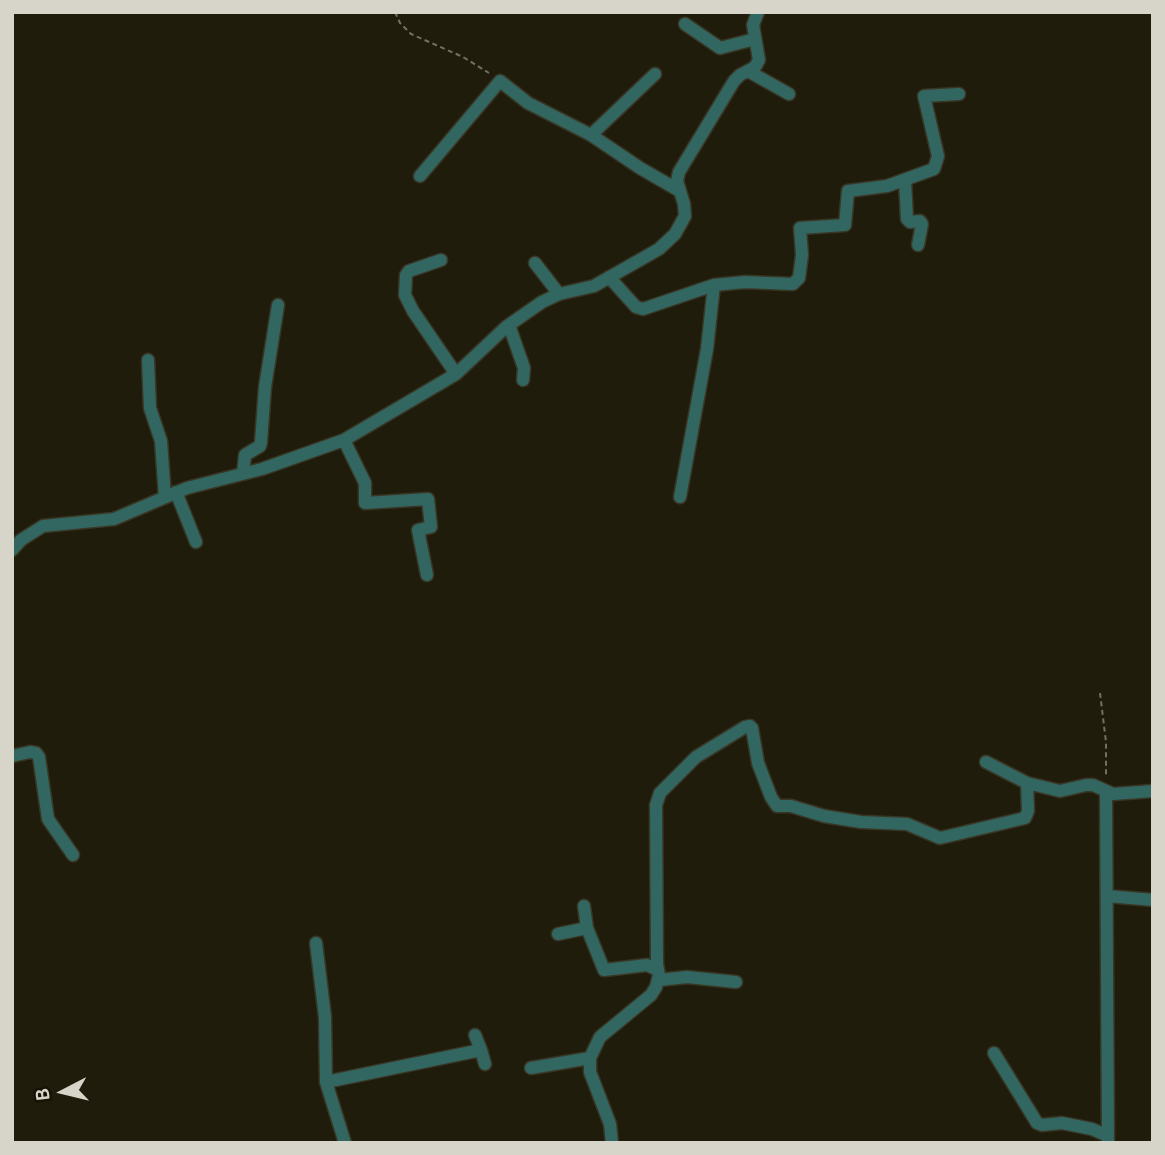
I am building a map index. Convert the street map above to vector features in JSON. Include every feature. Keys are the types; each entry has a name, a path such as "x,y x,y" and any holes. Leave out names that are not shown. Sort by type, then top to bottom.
{"street":[{"path":"12,550 21,540 43,526 114,519 171,494 270,466 344,440 456,374 509,324 559,294 594,286 659,249 675,234 685,216 684,204 678,190 679,172 734,81 755,67 759,60 753,25 758,12"},
{"path":"685,24 720,48 755,39"},
{"path":"748,71 789,94"},
{"path":"591,135 655,75"},
{"path":"420,176 500,81 538,108 591,135 678,190"},
{"path":"609,277 640,309 714,285 745,282 793,284 799,278 802,255 800,228 845,225 848,191 887,186 934,169 938,156 924,96 959,94"},
{"path":"905,180 907,219 910,222 920,221 922,224 918,245"},
{"path":"441,260 409,271 406,275 405,295 456,374"},
{"path":"535,263 559,294"},
{"path":"680,497 707,349 714,285"},
{"path":"243,473 245,455 260,446 261,442 265,387 278,305"},
{"path":"509,324 524,368 523,380"},
{"path":"148,360 150,408 161,441 171,494 196,542"},
{"path":"344,440 365,484 365,503 428,499 431,527 418,530 427,575"},
{"path":"612,1143 610,1124 590,1072 590,1058 600,1037 651,995 658,975 655,819 658,796 696,757 745,727 752,728 758,763 771,797 779,807 791,806 824,816 861,822 907,824 940,838 1025,818 1028,811 1027,783"},
{"path":"12,756 30,752 39,757 48,819 73,855"},
{"path":"986,762 1027,783 1060,790 1093,785 1106,792 1121,794 1153,791"},
{"path":"1106,792 1108,1140"},
{"path":"1107,896 1153,900"},
{"path":"584,906 587,928 604,970 647,965 658,975 736,982"},
{"path":"558,934 587,928"},
{"path":"316,943 325,1017 326,1082 345,1143"},
{"path":"475,1035 485,1064"},
{"path":"326,1082 481,1050"},
{"path":"994,1053 1037,1123 1091,1129 1108,1140"},
{"path":"531,1068 590,1058"}],"path":[{"path":"396,12 404,28 411,34 472,62 500,81"},
{"path":"1100,694 1106,742 1106,792"}]}
